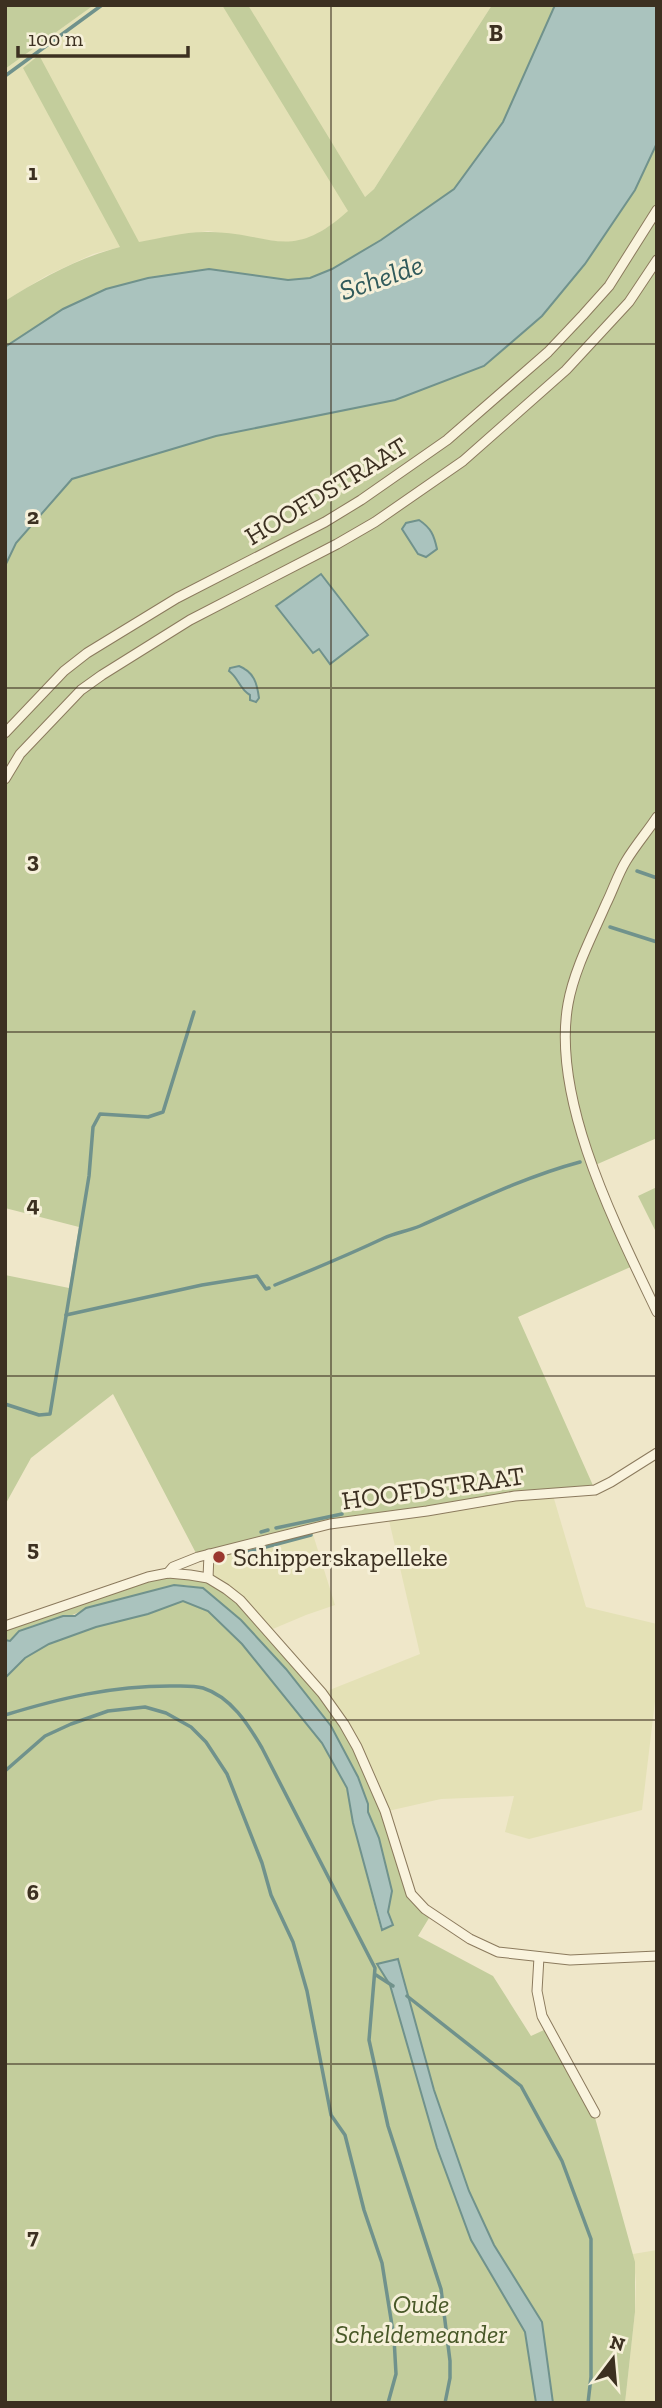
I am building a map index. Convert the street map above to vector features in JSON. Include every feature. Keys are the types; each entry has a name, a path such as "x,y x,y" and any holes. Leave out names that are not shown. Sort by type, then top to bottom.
{"street":[{"name":"HOOFDSTRAAT","path":"5,733 64,671 87,653 177,598 325,522 447,440 548,352 583,315 609,286 657,209"},
{"name":"HOOFDSTRAAT","path":"5,779 20,754 81,690 102,675 190,620 356,533 463,461 566,370 629,302 657,260"},
{"path":"657,817 625,862 580,966 568,1003 565,1046 571,1092 580,1130 625,1242 657,1312"},
{"name":"HOOFDSTRAAT","path":"168,1573 173,1567 209,1554 330,1524 515,1496 595,1490 657,1453"},
{"path":"208,1578 209,1554"},
{"name":"HOOFDSTRAAT","path":"5,1626 148,1577 168,1573 208,1578 240,1600 322,1693 344,1724 386,1811 411,1894 425,1909 470,1939 498,1952 570,1960 657,1956"},
{"path":"539,1957 537,1991 542,2016 594,2113"}],"shaded area":[{"path":"94,5 492,5 374,189 339,220 314,236 288,243 208,231 140,242 93,254 46,276 5,301 5,69"},
{"path":"552,1492 586,1607 657,1624 657,1685 642,1810 529,1839 505,1832 514,1796 441,1799 388,1811 322,1693 420,1654 388,1516"},
{"path":"311,1528 335,1605 268,1631 208,1578 209,1554"},
{"path":"657,2250 657,2403 625,2403 635,2312 633,2254"}],"green space":[{"path":"5,5 94,5 5,69"},
{"path":"222,5 248,5 365,197 374,189 492,5 555,5 503,122 454,190 382,240 332,269 310,278 288,280 209,269 148,278 106,289 63,309 5,347 5,301 61,269 120,247 23,68 39,55 139,242 201,232 295,241 328,227 348,211"},
{"path":"657,143 657,1138 593,1166 635,1265 518,1317 595,1490 388,1516 198,1557 113,1394 31,1458 5,1505 5,1275 69,1288 79,1227 5,1208 5,566 16,543 72,479 216,436 484,366 542,316 585,264 635,190","holes":["368,635 330,664 319,649","245,668 250,674 242,690 238,680 229,671"]},
{"path":"657,1187 657,1234 638,1196"},
{"name":"Oude Scheldemeander","path":"148,1577 208,1578 226,1589 322,1693 372,1780 406,1894 429,1918 418,1936 493,1976 531,2036 544,2030 594,2114 635,2262 635,2312 625,2403 553,2403 542,2322 494,2245 469,2191 434,2090 398,1960 377,1964 390,1985 437,2148 471,2240 525,2332 536,2403 5,2403 5,1678 25,1658 49,1644 96,1627 148,1614 183,1601 208,1611 242,1644 322,1743 347,1788 353,1823 381,1930 393,1925 388,1912 392,1891 379,1838 358,1777 331,1726 286,1669 241,1620 203,1588 174,1585 86,1608 71,1616 30,1627 20,1631 10,1641 5,1640 5,1626"}],"water":[{"name":"Schelde","path":"555,5 657,5 657,143 635,190 585,264 542,316 484,366 395,400 216,436 72,479 16,543 5,566 5,347 63,309 106,289 148,278 209,269 288,280 310,278 332,269 381,240 454,189 503,122"},
{"path":"419,520 431,532 437,549 426,557 418,554 402,529 406,523"},
{"path":"321,574 368,635 330,664 319,649 313,653 276,606"},
{"path":"239,666 248,671 254,679 259,698 256,702 250,700 250,695 229,671 230,668"},
{"path":"174,1585 203,1588 241,1620 286,1669 331,1726 358,1777 379,1838 392,1891 388,1912 393,1925 382,1930 353,1823 347,1788 322,1743 242,1644 208,1611 183,1601 148,1614 96,1627 49,1644 25,1658 5,1678 5,1640 10,1641 19,1631 63,1616 75,1616 86,1608"},
{"path":"398,1959 434,2090 469,2191 494,2245 542,2322 553,2403 536,2403 525,2332 471,2240 437,2148 390,1985 377,1964"}],"waterway":[{"path":"5,76 102,5"},
{"path":"637,871 657,878"},
{"path":"610,927 657,942"},
{"path":"5,1404 39,1415 50,1414 89,1176 93,1127 100,1114 148,1117 163,1112 194,1012"},
{"path":"275,1285 518,1183 580,1162"},
{"path":"66,1315 202,1285 257,1276 266,1289 269,1288"},
{"path":"276,1528 342,1514"},
{"path":"261,1532 268,1530"},
{"path":"240,1554 311,1535"},
{"path":"5,1715 66,1698 107,1691 191,1686 203,1688 222,1698 238,1712 251,1730 375,1968 369,2040 388,2126 441,2289 450,2361 445,2403"},
{"path":"5,1771 45,1736 71,1724 108,1711 145,1707 166,1713 191,1727 206,1742 227,1774 262,1863 271,1895 293,1942 307,1991 331,2115 345,2135 364,2210 382,2263 394,2338 396,2374 388,2403"},
{"path":"376,1975 393,1986"},
{"path":"407,1996 521,2086 562,2161 591,2239 591,2377 588,2403"}],"place":[{"name":"Schipperskapelleke","path":"219,1557"}]}
